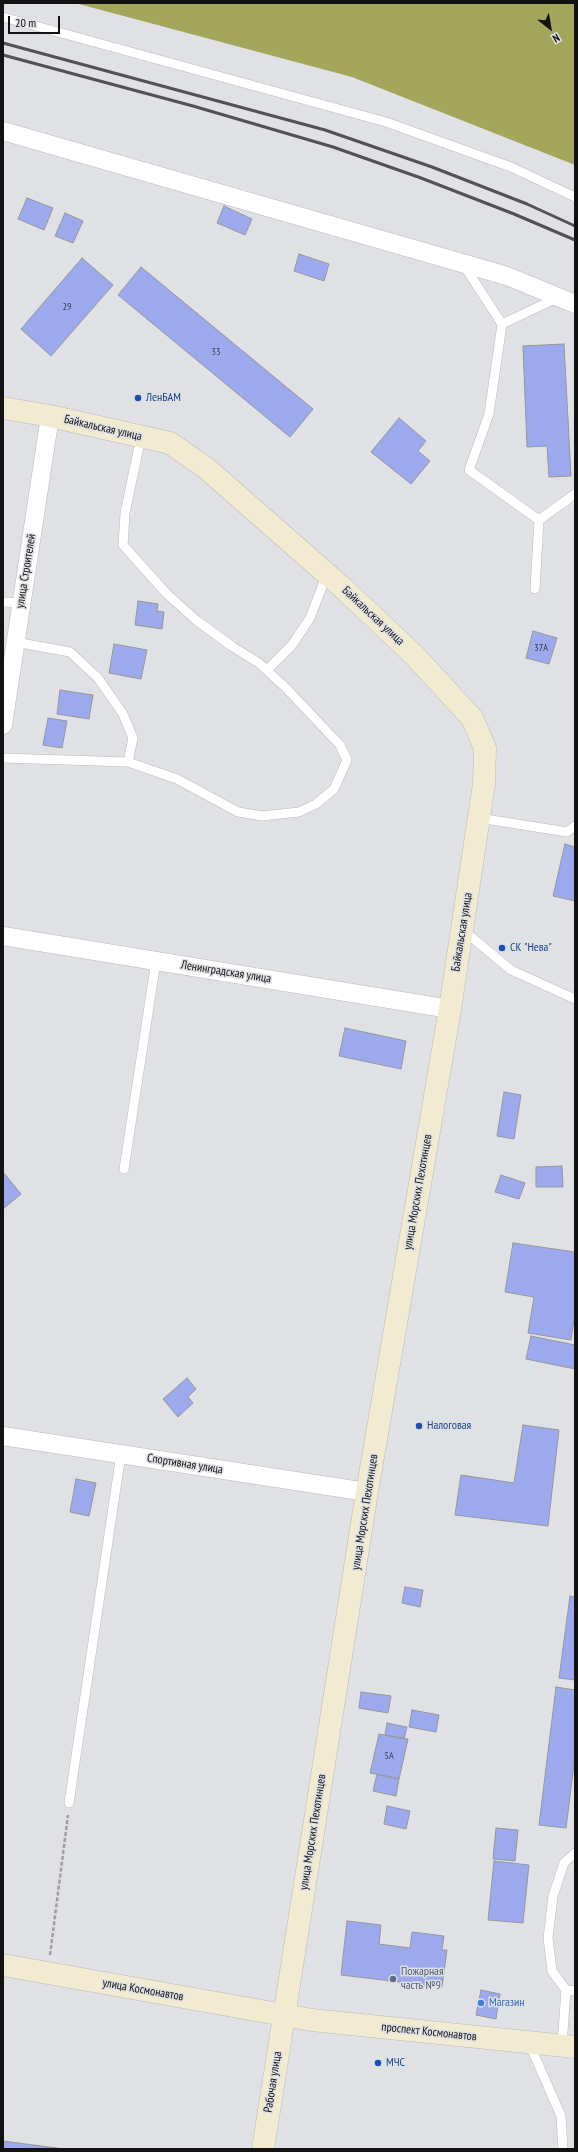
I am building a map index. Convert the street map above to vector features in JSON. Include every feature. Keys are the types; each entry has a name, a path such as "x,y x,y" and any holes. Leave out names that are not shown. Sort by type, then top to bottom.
{"street":[{"path":"3,131 508,276 567,300"},
{"name":"Байкальская улица","path":"3,408 50,416 170,443 206,468 327,574 413,654 472,718 485,748 484,784 450,1009"},
{"name":"улица Строителей","path":"3,720 50,416"},
{"name":"Ленинградская улица","path":"3,936 450,1009"},
{"name":"улица Морских Пехотинцев","path":"283,2015 367,1492 450,1009"},
{"name":"Спортивная улица","path":"3,1436 367,1492"},
{"name":"улица Космонавтов","path":"3,1966 283,2015"},
{"name":"проспект Космонавтов","path":"283,2015 569,2046"},
{"name":"Рабочая улица","path":"263,2149 283,2015"}],"lane":[{"path":"3,17 386,122 511,167 575,197"},
{"path":"462,263 502,324 489,414 468,470 539,520"},
{"path":"502,324 567,300"},
{"path":"3,758 128,762 177,779 238,812 262,816 299,812 316,804 334,789 347,760 340,745 267,670 196,620 167,594 123,544 125,512 141,437"},
{"path":"539,520 575,494"},
{"path":"534,589 539,520"},
{"path":"267,670 292,645 310,618 327,574"},
{"path":"3,602 21,603"},
{"path":"15,642 70,652 98,678 123,714 133,738 128,762"},
{"path":"479,818 567,832 575,826"},
{"path":"462,930 511,970 575,999"},
{"path":"124,1168 156,961"},
{"path":"69,1803 121,1454"},
{"path":"569,2046 571,1990 552,1971 548,1938 554,1896 564,1863 575,1853"},
{"path":"529,2042 561,2116 563,2149"}],"path":[{"path":"48,1973 69,1803"}],"green space":[{"path":"75,3 575,3 575,165 352,77"}],"building":[{"path":"27,198 53,208 44,230 18,219"},
{"path":"224,206 252,219 245,235 217,223"},
{"path":"65,213 83,221 73,243 55,236"},
{"path":"299,254 329,264 324,281 294,271"},
{"path":"82,258 113,285 51,356 21,329"},
{"path":"141,267 313,409 290,437 118,295"},
{"path":"564,344 571,476 549,477 547,446 527,447 523,346"},
{"path":"399,418 426,441 418,451 430,461 411,484 371,452"},
{"path":"138,601 158,604 157,611 164,612 162,629 135,625"},
{"path":"533,631 557,638 549,664 526,658"},
{"path":"114,644 147,650 141,679 109,673"},
{"path":"60,690 93,695 89,719 57,714"},
{"path":"48,718 67,721 62,748 43,745"},
{"path":"565,844 575,847 575,901 553,896"},
{"path":"345,1028 406,1041 401,1069 339,1056"},
{"path":"504,1092 521,1095 514,1139 497,1136"},
{"path":"562,1166 563,1187 536,1187 536,1167"},
{"path":"3,1172 21,1194 3,1209"},
{"path":"501,1175 525,1183 519,1199 495,1192"},
{"path":"513,1243 575,1252 575,1314 571,1340 528,1333 534,1297 505,1292"},
{"path":"531,1336 575,1345 575,1369 526,1359"},
{"path":"187,1378 196,1389 188,1397 193,1403 178,1417 163,1399"},
{"path":"523,1425 559,1430 548,1526 455,1515 461,1475 514,1483"},
{"path":"76,1479 96,1483 89,1516 70,1512"},
{"path":"405,1587 423,1590 420,1607 402,1603"},
{"path":"570,1596 575,1597 575,1680 559,1678"},
{"path":"556,1687 575,1690 575,1757 566,1828 539,1825"},
{"path":"361,1692 391,1696 388,1713 359,1708"},
{"path":"412,1710 439,1715 436,1732 409,1727"},
{"path":"387,1723 407,1727 404,1739 385,1735"},
{"path":"379,1734 408,1739 399,1779 370,1773"},
{"path":"377,1774 399,1779 396,1796 373,1791"},
{"path":"387,1806 410,1811 406,1829 384,1824"},
{"path":"496,1828 518,1830 515,1861 493,1859"},
{"path":"494,1861 529,1865 523,1923 488,1920"},
{"path":"347,1921 381,1925 379,1944 410,1948 412,1932 444,1936 442,1950 447,1950 442,1987 341,1975"},
{"path":"481,1990 500,1994 496,2019 476,2015"},
{"path":"3,2141 64,2149 3,2149"}],"railway":[{"path":"3,43 325,130 432,167 527,204 575,226"},
{"path":"3,55 193,106 333,147 421,178 514,214 575,240"}],"place":[{"name":"ЛенБАМ","path":"138,398"},
{"name":"СК \"Нева\"","path":"502,948"},
{"name":"Налоговая","path":"419,1426"},
{"name":"Пожарная часть №9","path":"393,1979"},
{"name":"Магазин","path":"481,2003"},
{"name":"МЧС","path":"378,2063"}]}
